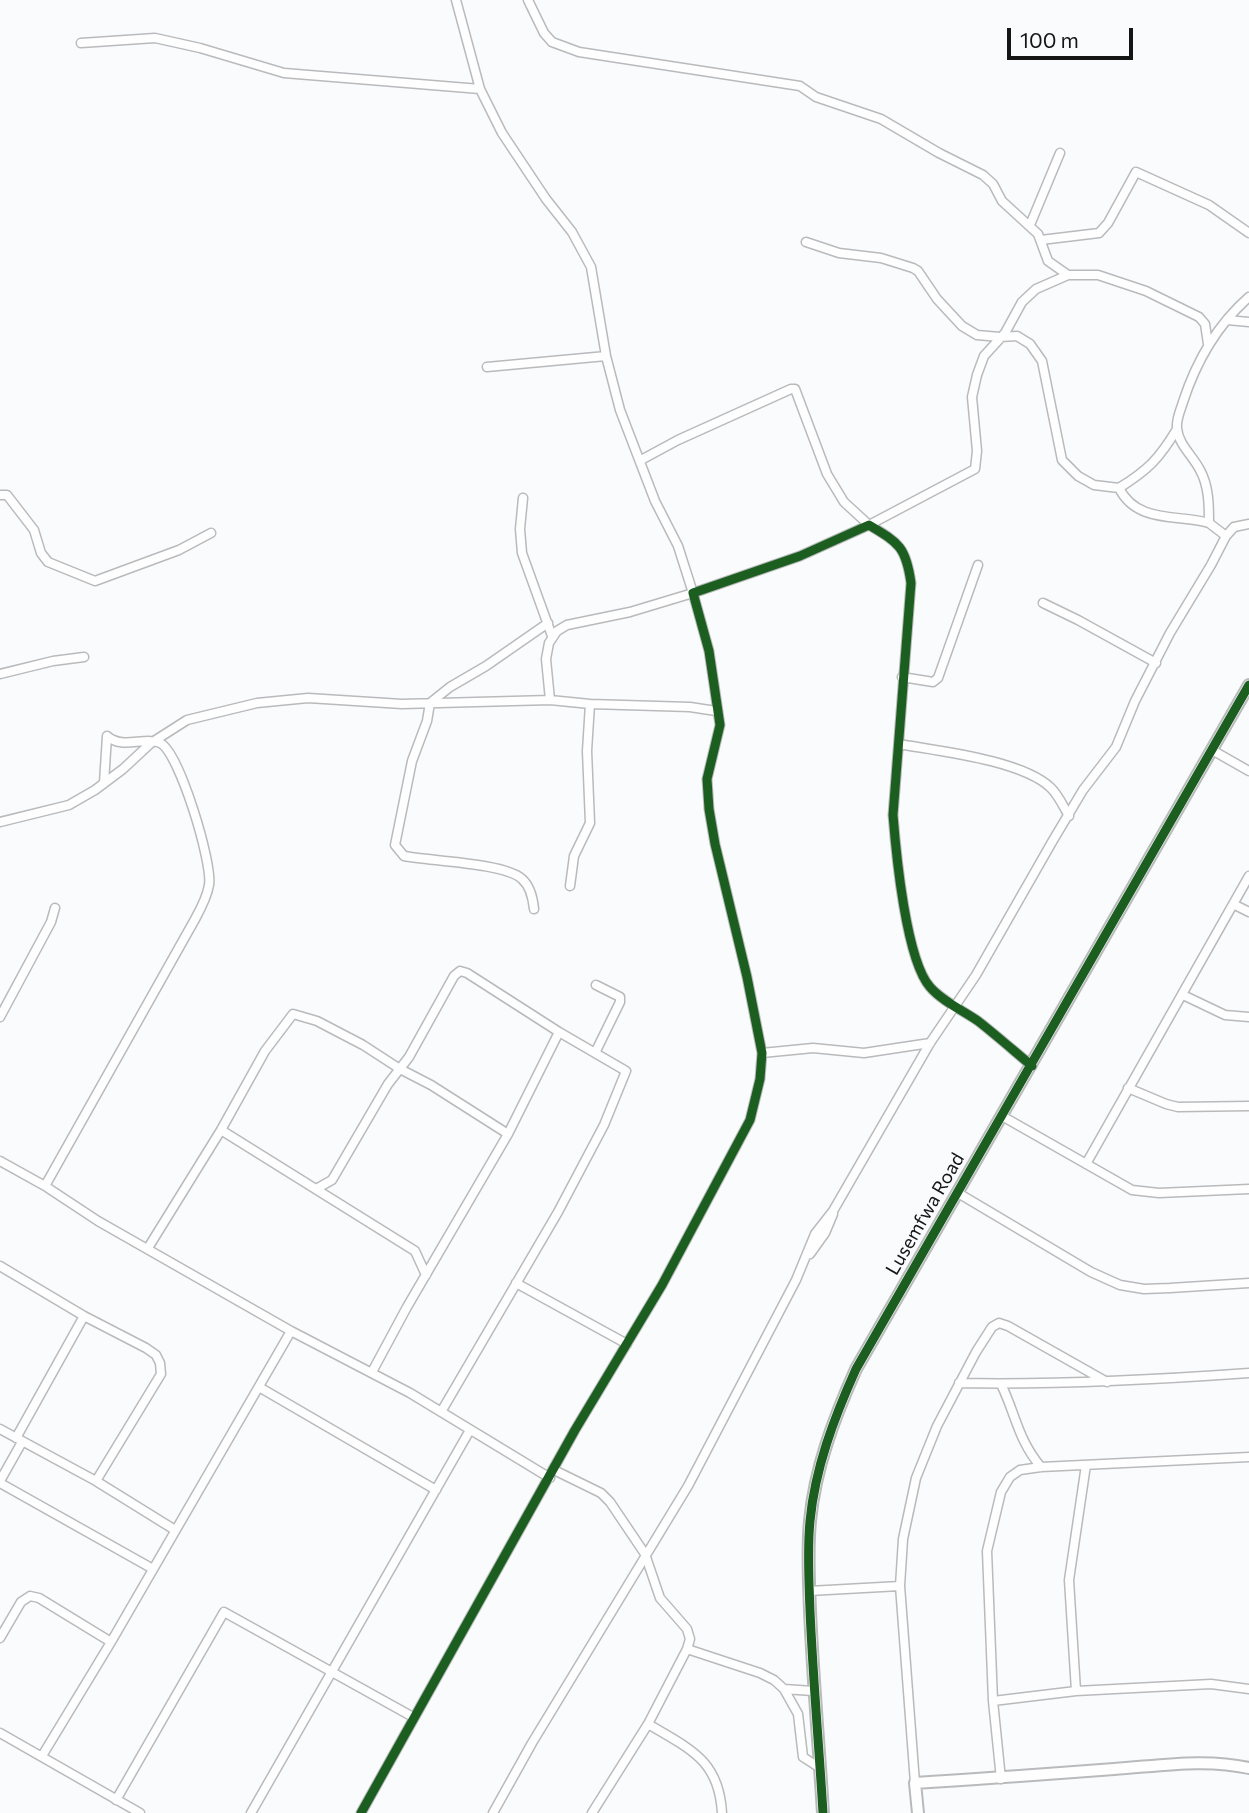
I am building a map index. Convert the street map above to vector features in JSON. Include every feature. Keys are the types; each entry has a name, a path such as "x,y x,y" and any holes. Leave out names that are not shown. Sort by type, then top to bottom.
{"street":[{"path":"361,1813 575,1430 708,1202 750,1120 760,1079 762,1053 709,809 707,779 720,725 709,651 694,593 678,546 655,501 620,410 606,356 591,267 572,232 546,199 502,133 480,89 456,0"},
{"path":"528,0 544,33 552,42 579,52 800,86 816,97 881,119 948,158 983,174 993,184 1002,201 1030,225 1041,240 1048,261 1068,275"},
{"path":"81,43 155,38 200,48 284,73 480,89"},
{"path":"1030,225 1060,153"},
{"path":"1041,240 1099,233 1108,223 1136,172 1209,205 1249,233"},
{"path":"806,242 839,253 881,258 914,268 962,326 977,335 1017,336 1030,344 1042,360 1062,460 1078,477 1094,485 1119,488 1144,473 1164,451 1177,429 1189,386 1208,344 1249,297"},
{"path":"550,700 546,659 552,636 567,625 694,593 800,556 869,525 975,469 977,451 972,397 984,356 1009,328 1027,296 1036,289 1068,275 1098,275 1115,279 1199,317 1205,324 1208,344"},
{"path":"1227,320 1249,323"},
{"path":"487,367 606,356"},
{"path":"641,460 678,440 791,388 795,389 798,391 805,418 827,474 844,502 869,525 901,547 908,560 911,583 893,815 896,850 914,955 931,988 1032,1066"},
{"path":"1177,429 1187,452 1200,470 1209,503 1209,523"},
{"path":"1119,488 1126,498 1143,512 1161,519 1192,518 1209,523 1226,536"},
{"path":"0,495 6,495 34,530 41,553 48,562 95,581 179,550 211,533"},
{"path":"523,498 520,529 522,553 552,636"},
{"path":"493,1813 645,1554 688,1486 806,1259 815,1234 833,1211 930,1043 975,975 1083,790 1116,747 1135,701 1226,536 1234,527 1249,524"},
{"path":"902,677 933,682 938,678 978,565"},
{"path":"1043,603 1156,663"},
{"path":"534,909 528,888 521,877 505,871 404,856 395,845 412,761 427,721 430,703 548,623"},
{"path":"0,674 53,661 83,657"},
{"name":"Lusemfwa Road","path":"822,1813 813,1691 808,1559 810,1520 819,1469 834,1418 856,1369 1249,685"},
{"path":"0,822 69,805 104,783 151,743 187,720 257,703 308,698 402,704 550,700 590,705 657,705 716,711"},
{"path":"570,886 574,856 590,823 587,751 590,705"},
{"path":"45,1186 194,921 209,885 208,867 197,821 176,765 167,749 160,743 123,743 112,741 107,736 104,783"},
{"path":"899,744 971,756 1030,776 1051,789 1069,816"},
{"path":"1212,750 1249,771"},
{"path":"1086,1164 1235,905 1249,876"},
{"path":"1235,905 1249,912"},
{"path":"0,1017 51,922 54,908"},
{"path":"316,1189 332,1180 388,1084 409,1057 454,975 460,971 624,1069 626,1074 604,1125 564,1200 441,1412"},
{"path":"595,1052 620,1002 620,997 596,985"},
{"path":"1183,995 1225,1015 1249,1017"},
{"path":"148,1248 221,1130 265,1051 293,1014 317,1021 336,1031 431,1085 508,1134"},
{"path":"372,1372 508,1134 559,1032"},
{"path":"762,1053 813,1048 864,1053 930,1043"},
{"path":"1129,1088 1178,1107 1249,1106"},
{"path":"1002,1116 1120,1185 1143,1192 1249,1189"},
{"path":"221,1130 415,1251 426,1275"},
{"path":"0,1161 45,1186 98,1221 291,1331 372,1372 470,1430 552,1474 601,1493 610,1502 645,1554 660,1598 687,1629 690,1639 648,1724 592,1813"},
{"path":"332,1180 333,1200"},
{"path":"958,1193 1091,1272 1120,1285 1144,1289 1249,1283"},
{"path":"1,1269 146,1348 156,1355 160,1363 160,1374 96,1481"},
{"path":"516,1283 627,1344"},
{"path":"84,1316 0,1482 153,1569"},
{"path":"918,1813 900,1586 903,1539 916,1478 937,1426 992,1327 999,1323 1107,1382"},
{"path":"41,1756 111,1642 291,1331"},
{"path":"959,1383 1107,1382 1249,1373"},
{"path":"1001,1384 1024,1444 1041,1467"},
{"path":"259,1387 436,1490"},
{"path":"0,1429 96,1481 175,1530"},
{"path":"251,1813 470,1430"},
{"path":"1000,1779 993,1701 987,1551 1001,1492 1010,1477 1020,1470 1041,1467 1249,1457"},
{"path":"1076,1691 1069,1580 1086,1465"},
{"path":"809,1591 900,1586"},
{"path":"0,1638 21,1602 30,1596 39,1598 111,1642"},
{"path":"116,1800 224,1612 413,1717"},
{"path":"687,1648 760,1672 784,1689 798,1714 803,1757 820,1768"},
{"path":"993,1701 1076,1691 1211,1684 1249,1689"},
{"path":"784,1689 813,1691"},
{"path":"648,1724 692,1752 713,1773 718,1783 722,1813"},
{"path":"0,1733 140,1813"},
{"path":"915,1783 1182,1764 1216,1763 1249,1768"}],"cycle path":[{"path":"361,1813 575,1430 662,1285 750,1120 760,1079 762,1053 709,809 707,779 720,725 709,651 693,593 800,556 869,525 899,547 907,561 911,583 893,815 909,931 922,973 930,987 946,1001 978,1021 1032,1066"},
{"path":"823,1813 811,1636 809,1544 816,1482 833,1425 856,1369 1249,685"}]}
